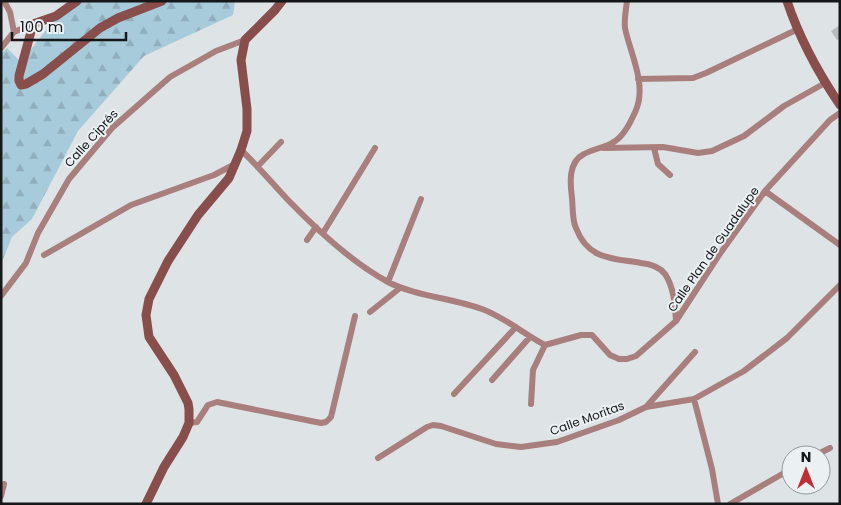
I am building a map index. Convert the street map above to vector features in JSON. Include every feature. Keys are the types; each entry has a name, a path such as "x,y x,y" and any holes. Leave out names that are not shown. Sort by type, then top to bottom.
{"main road":[{"path":"77,1 56,16 33,24 19,76 19,81 22,85 43,74 100,28 118,18 162,1"},
{"path":"146,504 189,423 188,403 174,375 150,337 146,315 149,299 168,261 187,231 229,178 236,163 247,131 247,109 241,60 245,40 276,10 282,1"},
{"path":"787,1 796,30 825,83 840,105"}],"street":[{"path":"4,1 10,12 14,32"},
{"path":"627,1 625,26 638,79 639,95 637,108 627,128 613,142 582,154 572,168 570,187 575,227 591,252 606,257 652,265 664,273 670,285 676,321"},
{"path":"1,48 14,32 33,24"},
{"path":"638,79 693,78 796,30"},
{"name":"Calle Ciprés","path":"1,296 26,263 38,232 69,179 112,128 170,77 216,51 245,40"},
{"path":"601,148 668,147 693,153 712,150 744,136 784,106 825,83"},
{"name":"Calle Plan de Guadalupe","path":"545,345 587,334 592,335 610,355 627,360 636,356 676,321 766,191 830,120 840,113"},
{"path":"258,166 281,142"},
{"path":"323,233 375,148"},
{"path":"654,148 658,164 670,175"},
{"path":"241,150 316,227 351,257 388,282 400,288 458,301 485,310 545,345 533,370 531,404"},
{"path":"44,255 131,205 214,175 236,163"},
{"path":"766,191 840,245"},
{"path":"388,282 421,199"},
{"path":"307,240 316,227"},
{"path":"718,504 712,469 694,400 744,371 787,338 840,285"},
{"path":"370,312 400,288"},
{"path":"189,423 197,422 208,405 217,402 321,423 329,420 355,316"},
{"path":"454,394 516,327"},
{"path":"492,380 530,337"},
{"path":"646,407 695,352"},
{"name":"Calle Moritas","path":"378,458 426,427 433,425 496,444 521,447 557,442 619,420 646,407 694,400"},
{"path":"730,504 781,475"},
{"path":"1,496 4,484"}],"green space":[{"path":"69,1 235,1 233,15 144,56 78,131 32,219 12,237 1,264 1,54 7,48 21,62"}],"building":[{"path":"840,25 840,38 837,40 831,31"}]}
